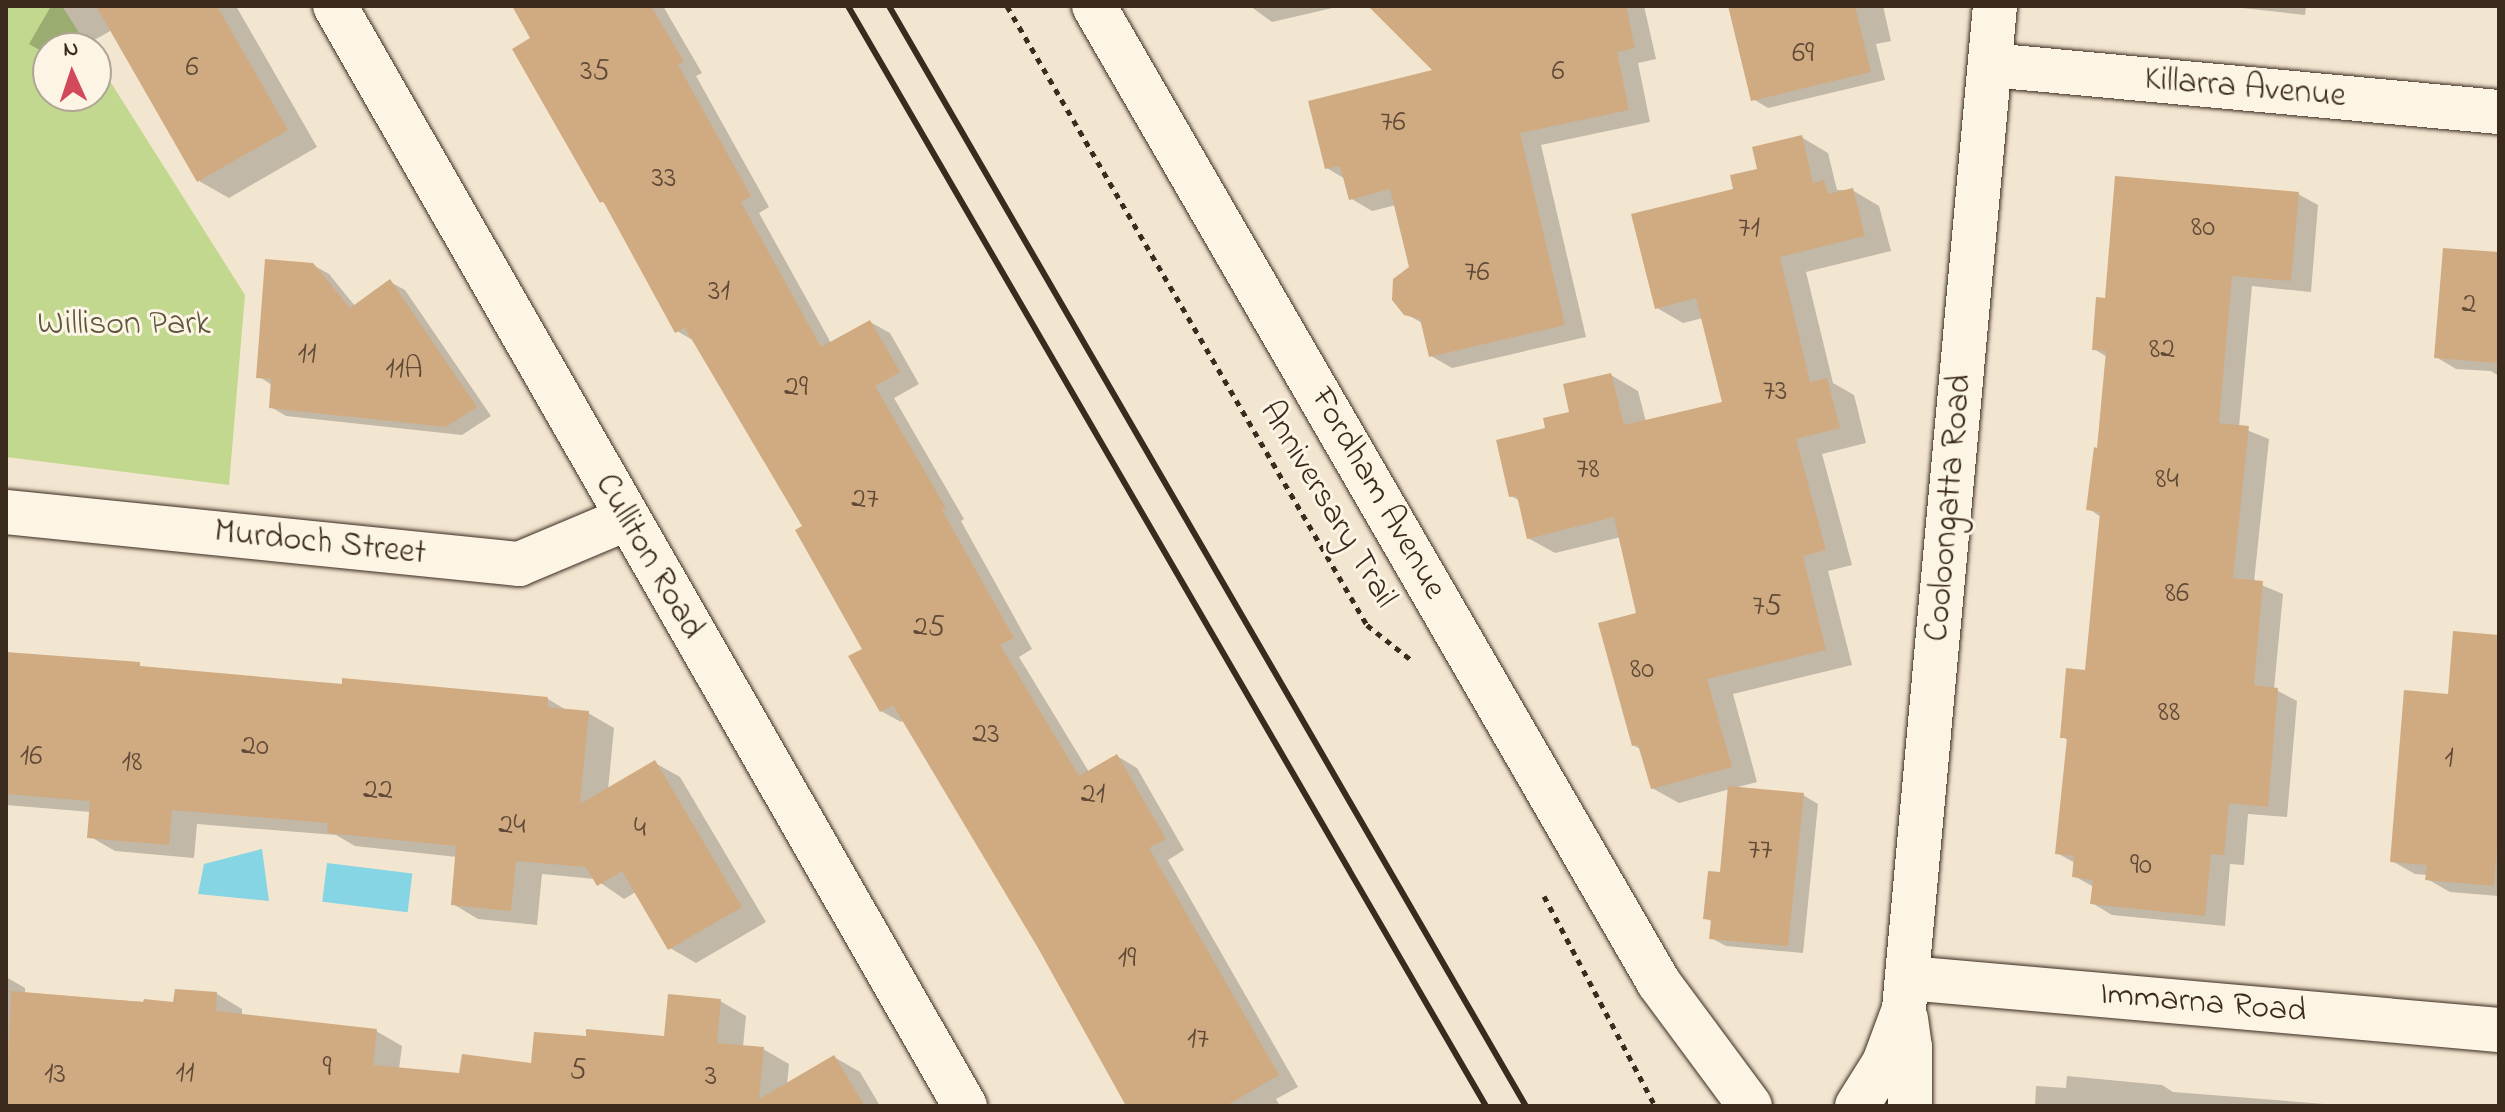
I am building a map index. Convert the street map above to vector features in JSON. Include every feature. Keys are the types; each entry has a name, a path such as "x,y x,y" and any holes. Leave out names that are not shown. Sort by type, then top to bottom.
{"street":[{"name":"Culliton Road","path":"335,6 626,519 965,1106"},
{"name":"Fordham Avenue","path":"1094,6 1659,983 1750,1106"},
{"name":"Cooloongatta Road","path":"1910,1106 1906,993 1995,6"},
{"name":"Killarra Avenue","path":"1990,65 2499,112"},
{"name":"Murdoch Street","path":"6,512 519,564 626,519"},
{"name":"Fordham Avenue","path":"1659,983 1712,1106"},
{"name":"Cooloongatta Road","path":"1857,1106 1884,1063 1906,993"},
{"name":"Immarna Road","path":"1906,993 2499,1030"}],"path":[{"name":"Anniversary Trail","path":"1007,6 1367,625 1415,664"},
{"path":"1537,883 1655,1106"}],"green space":[{"name":"Willison Park","path":"6,6 62,6 79,32 32,32 32,112 112,112 112,84 245,295 229,485 6,457"}],"water":[{"path":"262,849 269,901 198,894 204,864"},
{"path":"327,863 412,873 408,912 322,902"}],"building":[{"path":"96,6 217,6 288,130 197,182"},
{"path":"512,6 651,6 684,62 678,65 751,196 741,202 821,347 870,320 900,372 875,386 946,508 942,510 1014,638 1000,645 1079,776 1117,754 1166,839 1149,848 1279,1075 1226,1106 1126,1106 1038,948 893,705 880,712 848,656 862,649 795,530 802,526 685,328 675,333 603,201 600,203 512,49 530,38"},
{"path":"1368,6 1626,6 1635,48 1617,52 1629,110 1520,133 1565,325 1429,357 1420,319 1404,315 1392,300 1393,279 1409,267 1390,189 1349,200 1340,166 1325,169 1308,101 1432,70"},
{"path":"1728,6 1855,6 1871,72 1751,101"},
{"path":"1802,135 1813,183 1824,180 1828,194 1853,188 1865,236 1780,257 1810,382 1827,378 1840,428 1796,439 1826,550 1803,556 1826,650 1707,679 1732,767 1651,789 1638,745 1632,746 1598,623 1636,613 1614,517 1527,539 1517,496 1509,497 1496,440 1545,428 1543,418 1569,412 1563,384 1611,373 1624,425 1722,402 1696,298 1655,309 1631,214 1733,189 1730,175 1757,169 1752,147"},
{"path":"2115,176 2299,192 2291,281 2232,276 2219,423 2249,426 2233,578 2263,581 2254,685 2278,688 2268,807 2229,803 2224,855 2211,854 2205,916 2090,904 2093,880 2072,877 2074,856 2055,854 2067,738 2060,738 2066,668 2085,670 2100,512 2086,510 2094,447 2097,448 2106,351 2092,350 2096,297 2105,298"},
{"path":"2443,248 2499,252 2499,363 2434,358"},
{"path":"265,259 313,263 350,308 390,279 477,407 446,427 269,408 271,379 256,378"},
{"path":"2453,631 2499,635 2499,825 2494,886 2425,880 2427,865 2390,862 2404,690 2448,694"},
{"path":"6,652 140,662 140,666 342,684 342,678 548,697 547,707 589,711 580,804 655,760 742,907 668,950 622,871 597,886 586,867 516,861 511,911 451,905 456,846 327,833 328,823 172,810 169,845 87,838 90,801 6,794"},
{"path":"1728,786 1804,793 1788,946 1709,939 1711,920 1703,919 1708,871 1720,872"},
{"path":"175,989 217,992 216,1011 377,1029 373,1065 459,1073 462,1054 531,1063 534,1032 586,1036 586,1029 664,1036 668,994 721,999 717,1043 764,1047 759,1099 834,1055 865,1106 6,1106 11,991 173,1002"}],"railway":[{"path":"848,6 1486,1106"},
{"path":"889,6 1526,1106"}]}
